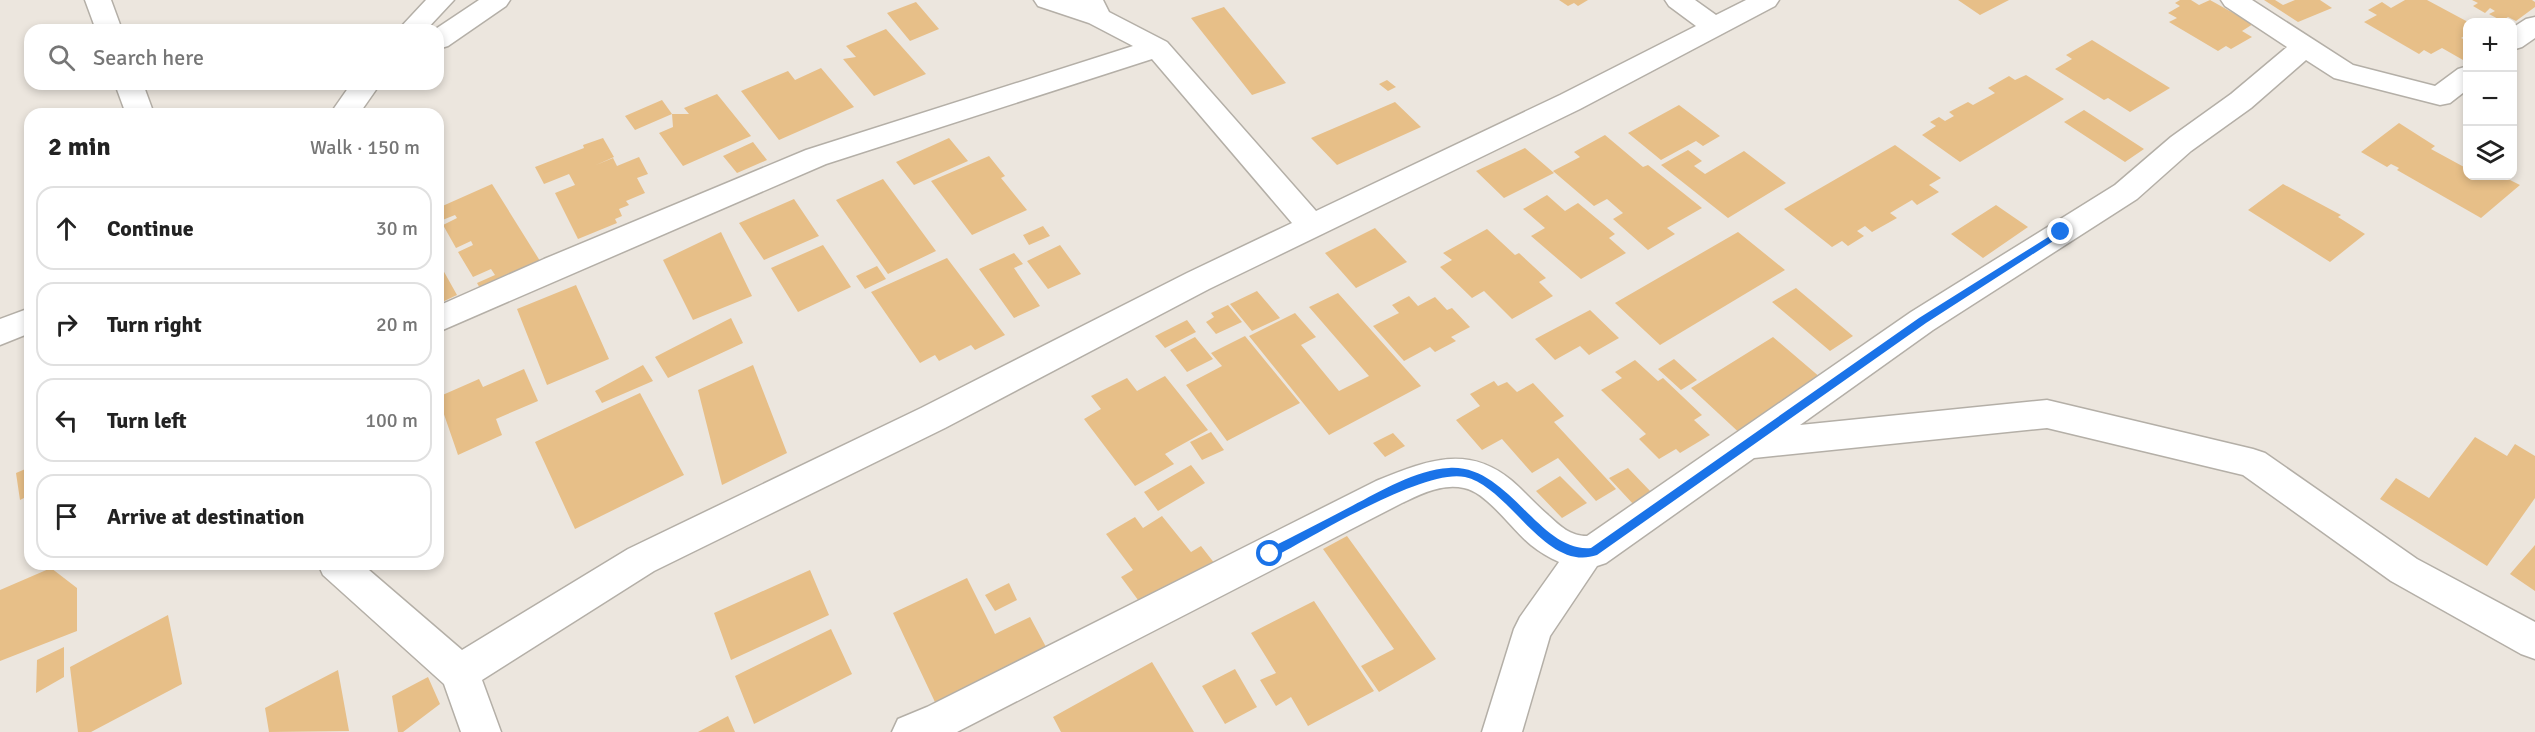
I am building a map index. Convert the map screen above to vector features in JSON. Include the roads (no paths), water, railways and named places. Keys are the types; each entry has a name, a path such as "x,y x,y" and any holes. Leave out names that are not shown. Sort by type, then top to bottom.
{"street":[{"path":"98,0 107,24"},
{"path":"417,24 441,0"},
{"path":"444,36 497,0"},
{"path":"1047,0 1094,9 1158,48 1312,226"},
{"path":"1678,0 1714,26"},
{"path":"460,673 641,560 933,418 1198,281 1570,102 1766,0"},
{"path":"2234,0 2344,72 2440,96 2463,79"},
{"path":"934,728 1389,492 1428,476 1458,472 1478,478 1497,491 1558,546 1569,552 1585,554 1605,546 1922,321 2126,192 2181,144 2241,101 2304,47"},
{"path":"444,317 555,267 816,157 1158,48"},
{"path":"131,90 138,108"},
{"path":"0,332 24,322"},
{"path":"1748,444 2047,414 2253,463 2404,570 2535,642"},
{"path":"1502,732 1533,629 1585,554"},
{"path":"343,570 460,673 482,732"}]}
